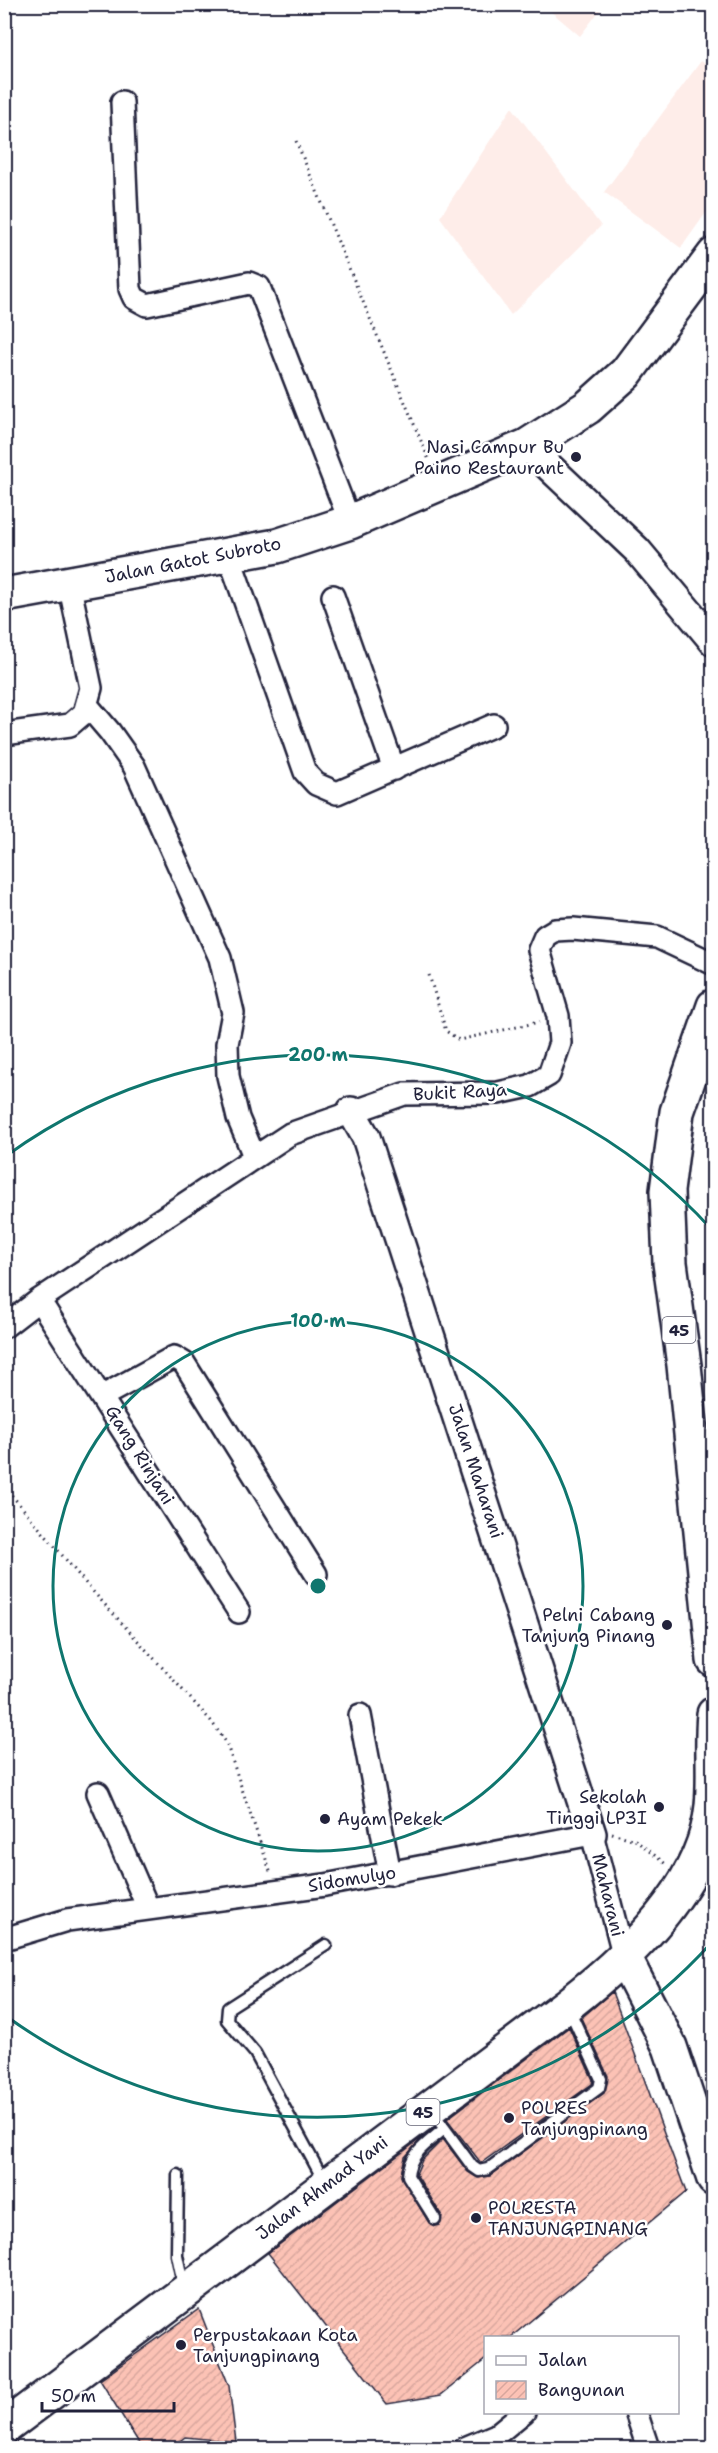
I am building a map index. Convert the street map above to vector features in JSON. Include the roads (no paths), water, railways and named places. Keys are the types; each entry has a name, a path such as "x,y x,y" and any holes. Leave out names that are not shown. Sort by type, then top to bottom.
{"main road":[{"name":"Jalan Gatot Subroto","path":"4,595 277,546 350,522 527,446 588,407 626,373 714,255"},
{"name":"45","path":"714,1006 677,1112 667,1191 670,1263 685,1377 714,1660"},
{"name":"Jalan Ahmad Yani","path":"4,2428 327,2185 436,2118 624,1957 659,1920 686,1880 705,1835 713,1806 710,1745 714,1714"},
{"path":"624,1957 670,2047 714,2179"}],"street":[{"path":"122,102 130,289 134,298 147,305 249,284 259,286 350,522"},
{"path":"527,446 637,550 714,642"},
{"path":"229,556 305,772 316,784 337,794 494,725"},
{"path":"4,734 70,724 84,713 91,688 69,583"},
{"path":"333,596 394,770"},
{"path":"87,705 134,766 220,958 233,1013 227,1044 228,1076 238,1118 254,1156"},
{"name":"Bukit Raya","path":"4,1327 39,1300 290,1134 404,1094 498,1093 530,1086 549,1075 560,1043 558,1016 539,951 545,936 555,930 573,929 657,937 714,964"},
{"name":"Jalan Maharani","path":"351,1111 366,1137 592,1834"},
{"name":"Gang Rinjani","path":"39,1300 103,1396 239,1612"},
{"path":"103,1396 160,1362 174,1357 184,1363 316,1574"},
{"path":"360,1714 390,1874"},
{"path":"98,1793 148,1908"},
{"name":"Sidomulyo","path":"4,1940 67,1920 325,1885 592,1834"},
{"name":"Maharani","path":"592,1834 624,1957"},
{"path":"465,2448 496,2435 522,2414"},
{"path":"637,2414 648,2448"}],"lane":[{"path":"326,1945 228,2008 227,2020 255,2052 327,2185"},
{"path":"435,2219 408,2176 408,2169 411,2158 436,2118 472,2166 479,2171 488,2169 599,2088 601,2079 567,2005"},
{"path":"178,2175 177,2255 184,2291"}],"place":[{"name":"Nasi Campur Bu Paino Restaurant","path":"576,457"},
{"name":"Pelni Cabang Tanjung Pinang","path":"667,1625"},
{"name":"Sekolah Tinggi LP3I","path":"659,1807"},
{"name":"Ayam Pekek","path":"325,1819"},
{"name":"POLRES Tanjungpinang","path":"509,2118"},
{"name":"POLRESTA TANJUNGPINANG","path":"476,2218"},
{"name":"Perpustakaan Kota Tanjungpinang","path":"181,2345"}]}
